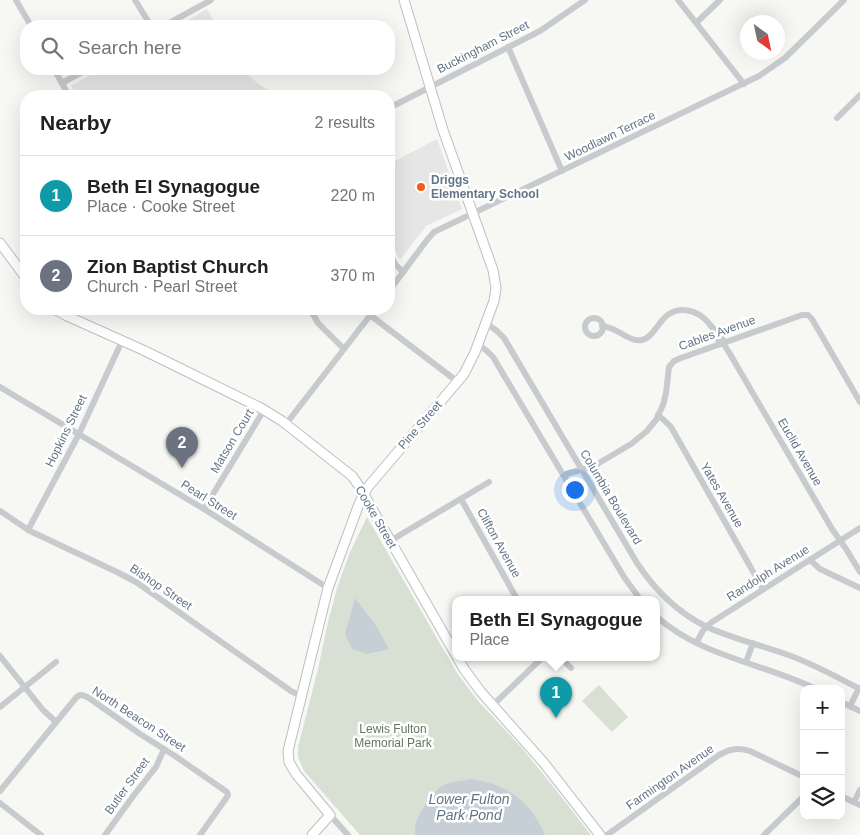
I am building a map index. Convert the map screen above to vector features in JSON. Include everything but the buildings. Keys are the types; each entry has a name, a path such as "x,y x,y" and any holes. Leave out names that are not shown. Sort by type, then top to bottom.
{"street":[{"path":"16,0 27,20"},
{"path":"135,0 147,20"},
{"path":"175,20 211,0"},
{"name":"Pine Street","path":"348,835 296,774 289,762 288,755 328,588 364,494 373,480 458,382 467,369 494,301 496,282 491,262 446,139 404,0"},
{"name":"Buckingham Street","path":"395,105 546,27 585,0"},
{"path":"678,0 744,84"},
{"path":"697,22 720,0"},
{"name":"Woodlawn Terrace","path":"395,282 432,234 765,73 785,58 844,0"},
{"path":"508,47 562,171"},
{"path":"57,75 66,90"},
{"path":"62,84 78,75"},
{"path":"837,118 860,95"},
{"path":"0,243 20,270"},
{"path":"395,264 402,272"},
{"name":"Euclid Avenue","path":"602,326 610,327 633,339 642,340 649,336 667,315 684,310 699,314 718,331 722,336 723,343 832,530 860,572"},
{"name":"Cables Avenue","path":"563,475 594,466 637,440 648,431 665,399 669,368 672,363 681,358 804,314 808,315 815,324 860,402"},
{"name":"Cooke Street","path":"65,315 234,394 264,410 286,424 352,476 452,650"},
{"path":"313,315 318,323 344,349"},
{"path":"286,424 370,315 458,382"},
{"name":"Columbia Boulevard","path":"486,323 504,338 638,563 650,581 666,599 706,627 800,660 860,688 850,706"},
{"name":"Hopkins Street","path":"28,530 79,434 122,341"},
{"path":"478,344 493,357 624,577 638,596"},
{"name":"Pearl Street","path":"0,387 204,509 328,588"},
{"name":"Matson Court","path":"204,509 264,410"},
{"name":"Yates Avenue","path":"658,415 670,427 764,590"},
{"path":"390,541 489,482"},
{"name":"Clifton Avenue","path":"461,499 515,596"},
{"name":"Bishop Street","path":"0,511 28,530 136,582 291,691 301,696"},
{"name":"Randolph Avenue","path":"696,643 706,627 712,622 860,528"},
{"path":"810,560 820,568 860,588"},
{"path":"660,619 672,629 696,643 806,685"},
{"path":"746,662 752,643"},
{"path":"0,656 56,722 0,791"},
{"name":"Cooke Street","path":"458,661 476,685 544,763 600,835"},
{"path":"493,705 539,661"},
{"path":"564,661 571,668"},
{"path":"0,707 56,662"},
{"name":"North Beacon Street","path":"56,722 77,696 83,695 218,786 228,794 200,835"},
{"path":"845,704 860,711"},
{"name":"Butler Street","path":"105,835 156,767 164,749"},
{"name":"Farmington Avenue","path":"607,835 719,755 730,750 741,749 750,751 800,775"},
{"path":"845,798 857,804 860,790"},
{"path":"764,835 800,800"},
{"path":"0,802 40,835"},
{"path":"312,835 330,814"}],"shaded area":[{"path":"207,9 213,20 188,20"},
{"path":"90,75 248,75 269,90 73,90 71,86"},
{"name":"Driggs Elementary School","path":"437,139 462,209 426,226 400,260 395,250 395,161"}],"green space":[{"name":"Lewis Fulton Memorial Park","path":"367,517 457,673 478,701 521,747 591,835 360,835 304,771 298,757 298,747 328,622 337,588 350,552"},
{"path":"599,685 628,717 612,732 582,701"}],"water":[{"path":"355,598 377,627 389,649 367,654 352,649 345,634"},
{"name":"Lower Fulton Park Pond","path":"471,779 496,785 516,796 533,813 545,835 415,835 416,823 420,812 440,787"}],"place":[{"name":"Driggs Elementary School","path":"421,187"},
{"name":"Zion Baptist Church","path":"182,468"},
{"name":"Beth El Synagogue","path":"556,718"}]}
